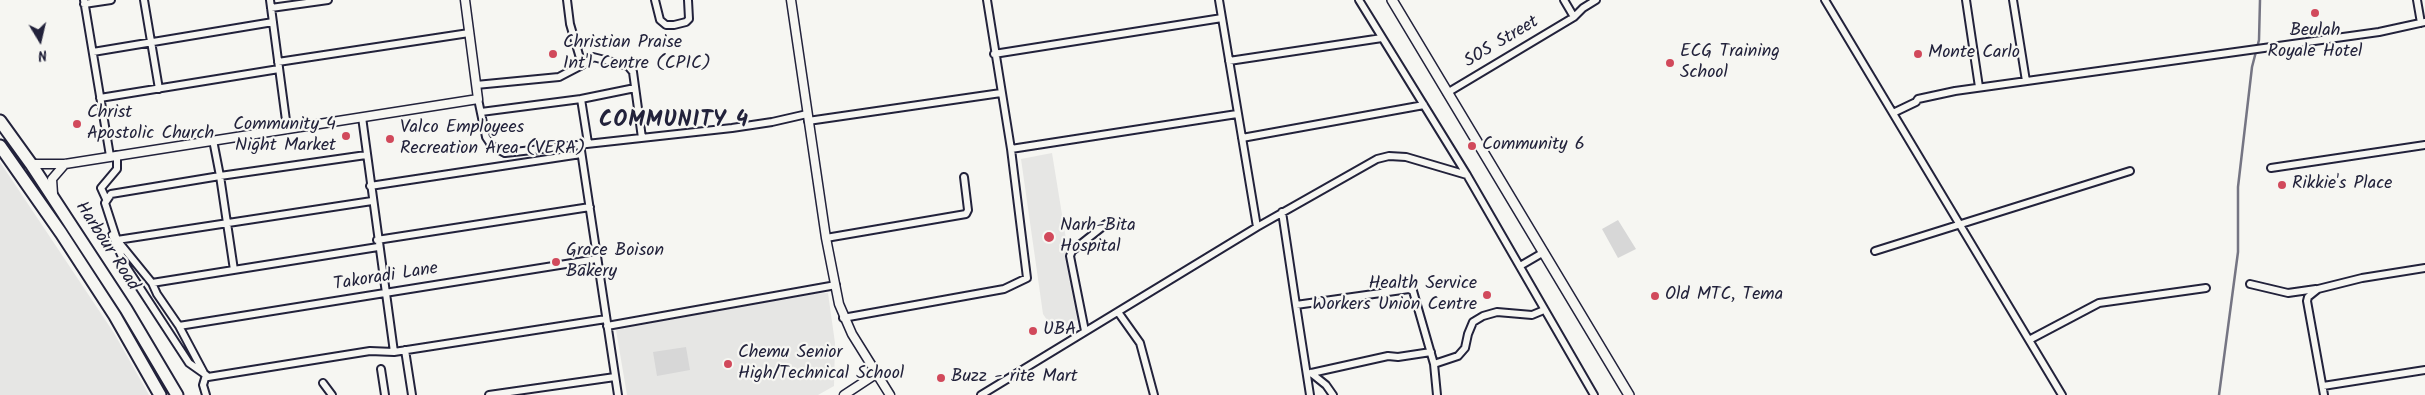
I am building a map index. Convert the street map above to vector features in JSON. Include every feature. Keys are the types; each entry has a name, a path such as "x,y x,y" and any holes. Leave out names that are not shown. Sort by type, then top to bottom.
{"highway":[{"name":"Harbour Road","path":"0,121 31,164 126,309 177,395"},
{"name":"Harbour Road","path":"0,146 104,300 160,395"}],"main road":[{"path":"1392,0 1630,395"}],"street":[{"path":"111,0 84,2 100,98 117,169 101,188 106,199 113,242 127,268 188,363 206,375 213,377 370,351 394,352 606,323 836,285"},
{"path":"144,0 159,89"},
{"path":"270,0 287,128"},
{"path":"271,8 328,0"},
{"path":"465,0 478,99 486,137 492,146 505,153 642,138 1001,93"},
{"path":"567,0 570,24 582,66"},
{"path":"655,0 657,15 666,25 679,24 688,19 688,0"},
{"path":"791,0 826,238 843,318 890,395"},
{"path":"843,318 1004,289 1027,278 1011,149 994,54 987,0"},
{"path":"1219,0 1257,227"},
{"path":"1360,0 1467,175 1594,395"},
{"path":"1564,0 1574,18"},
{"name":"SOS Street","path":"1447,92 1574,18 1583,8 1596,0"},
{"path":"1826,0 2062,395"},
{"path":"1966,0 1979,87"},
{"path":"2014,0 2026,81"},
{"path":"1893,113 1916,102 1918,99 1979,87 2379,32 2423,22 2417,0"},
{"path":"994,54 1222,18"},
{"path":"93,52 273,22"},
{"path":"100,98 469,33"},
{"path":"1229,61 1382,38"},
{"path":"476,84 552,79 582,66 592,57 628,66 633,72 642,138"},
{"path":"481,112 581,99 635,88"},
{"path":"31,164 65,164 478,99"},
{"path":"581,99 588,144"},
{"path":"1242,138 1424,106"},
{"path":"1011,149 1237,114"},
{"path":"362,117 394,352"},
{"path":"213,140 228,223 234,270"},
{"path":"580,144 618,395"},
{"path":"2271,168 2425,145"},
{"path":"370,186 581,154"},
{"path":"106,199 111,194 366,155"},
{"path":"981,395 1282,212 1376,159 1389,156 1406,157 1467,175"},
{"path":"53,198 52,179 65,164"},
{"path":"1874,251 2130,171"},
{"path":"826,238 966,214 968,210 964,177"},
{"path":"117,240 372,201"},
{"path":"152,283 590,207"},
{"path":"106,208 117,240 152,283 157,294 179,326 206,375 203,385 206,395"},
{"path":"1282,212 1296,306 1309,374 1310,395"},
{"path":"1085,331 1070,256 1072,251 1106,224"},
{"path":"1520,266 1544,252"},
{"name":"Takoradi Lane","path":"179,326 597,259"},
{"path":"2250,284 2288,293 2425,268"},
{"path":"2029,340 2099,303 2206,288"},
{"path":"1296,306 1409,289 1415,294 1431,352 1437,395"},
{"path":"2318,289 2308,297 2307,301 2324,395"},
{"path":"1434,364 1458,356 1466,348 1468,334 1473,322 1483,316 1497,312 1532,315 1544,310"},
{"path":"1118,312 1140,343 1154,395"},
{"path":"405,350 412,395"},
{"path":"1309,374 1388,356 1431,352"},
{"path":"381,369 385,395"},
{"path":"2323,386 2425,370"},
{"path":"844,395 876,374"},
{"path":"1309,374 1326,385 1333,395"},
{"path":"489,395 615,377"},
{"path":"323,383 332,395"}],"shaded area":[{"name":"Narh-Bita Hospital","path":"1052,153 1079,319 1055,332 1043,314 1021,159"},
{"path":"0,162 114,333 149,395 0,395"},
{"path":"1618,220 1636,249 1618,258 1602,229"},
{"name":"Chemu Senior High/Technical School","path":"828,293 835,343 834,386 818,395 627,395 616,330 802,294"},
{"path":"686,347 690,370 657,376 653,352"}],"waterway":[{"path":"2219,395 2238,252 2238,187 2252,67 2259,40 2260,0"}],"place":[{"name":"Beulah Royale Hotel","path":"2315,13"},
{"name":"Christian Praise Int'l Centre (CPIC)","path":"553,54"},
{"name":"Monte Carlo","path":"1918,54"},
{"name":"ECG Training School","path":"1670,63"},
{"name":"Christ Apostolic Church","path":"77,124"},
{"name":"Community 4 Night Market","path":"346,136"},
{"name":"Valco Employees Recreation Area (VERA)","path":"390,139"},
{"name":"Community 6","path":"1472,146"},
{"name":"Rikkie's Place","path":"2282,185"},
{"name":"Narh-Bita Hospital","path":"1049,237"},
{"name":"Grace Boison Bakery","path":"556,262"},
{"name":"Health Service Workers Union Centre","path":"1487,295"},
{"name":"Old MTC, Tema","path":"1655,296"},
{"name":"UBA","path":"1033,331"},
{"name":"Chemu Senior High/Technical School","path":"728,364"},
{"name":"Buzz - rite Mart","path":"941,378"}],"district":[{"name":"COMMUNITY 4","path":"674,122"}]}
